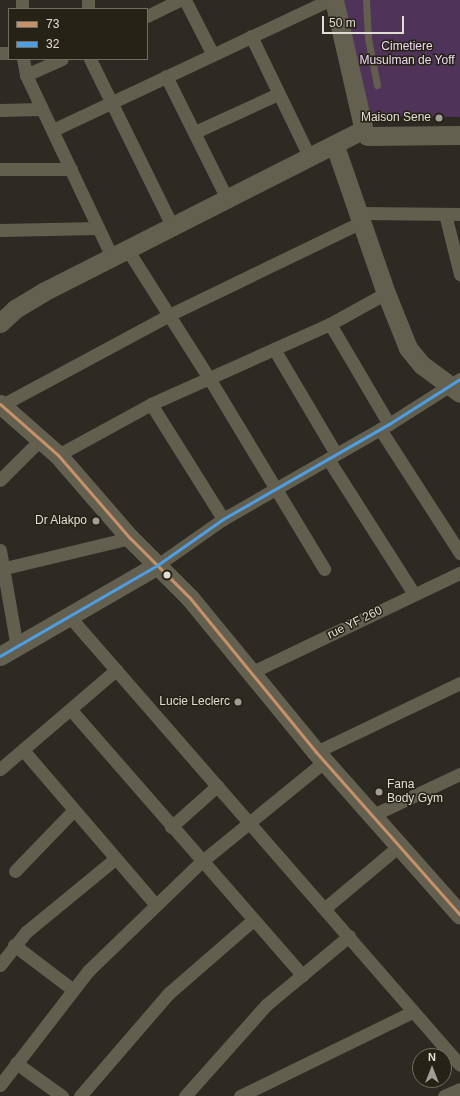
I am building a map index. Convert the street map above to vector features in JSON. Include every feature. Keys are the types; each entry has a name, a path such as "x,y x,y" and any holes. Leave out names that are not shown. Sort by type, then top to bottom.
{"street":[{"path":"149,15 151,0"},
{"path":"149,15 180,0"},
{"path":"185,0 212,53"},
{"path":"53,130 212,53 329,0"},
{"path":"0,656 156,566 223,519 456,386 422,365 408,348 386,293 359,217 356,133 334,0"},
{"path":"251,36 310,158"},
{"path":"22,60 26,75 41,109 53,130 98,228 169,315 209,378 324,569"},
{"path":"26,75 60,60"},
{"path":"90,60 172,226"},
{"path":"166,76 227,199"},
{"path":"195,132 278,94"},
{"path":"0,110 41,109"},
{"path":"0,323 15,309 119,253 310,158 356,133 386,135 460,135"},
{"path":"0,169 71,169"},
{"path":"445,214 460,274"},
{"path":"460,214 359,217 1,404 58,455 130,538 156,566 190,598 250,673 371,816 460,915"},
{"path":"0,230 98,228"},
{"path":"58,455 151,404 330,324 386,293"},
{"path":"330,324 384,426 460,553"},
{"path":"274,349 332,456 414,594"},
{"path":"151,404 223,519"},
{"path":"0,480 41,439"},
{"path":"5,568 130,538"},
{"path":"0,550 5,568 17,647"},
{"name":"rue YF 260","path":"250,673 460,573"},
{"path":"69,616 248,822 325,908 412,1012 460,1065"},
{"path":"0,769 71,710 116,670"},
{"path":"0,1085 72,989 201,862 248,822 320,756 460,682"},
{"path":"71,710 201,862 302,975"},
{"path":"23,750 73,811 156,905"},
{"path":"371,816 460,774"},
{"path":"171,827 217,786"},
{"path":"15,871 73,811"},
{"path":"325,908 399,846"},
{"path":"0,965 14,945 34,925 115,858"},
{"path":"80,1096 169,994 253,920"},
{"path":"185,1096 266,1004 349,936"},
{"path":"14,945 72,989"},
{"path":"240,1096 412,1012"},
{"path":"16,1063 62,1096"},
{"path":"444,1096 460,1089"}],"lane":[{"path":"366,0 368,38 377,85"}],"green space":[{"name":"Cimetiere Musulman de Yoff","path":"342,0 460,0 460,117 367,116"}],"transit line":[{"name":"32","path":"0,656 156,566 223,519 389,424 460,379"},
{"name":"73","path":"0,404 58,455 130,538 190,598 316,752 460,915"}],"place":[{"name":"Maison Sene","path":"439,118"},
{"name":"Dr Alakpo","path":"96,521"},
{"name":"Lucie Leclerc","path":"238,702"},
{"name":"Fana Body Gym","path":"379,792"}]}
